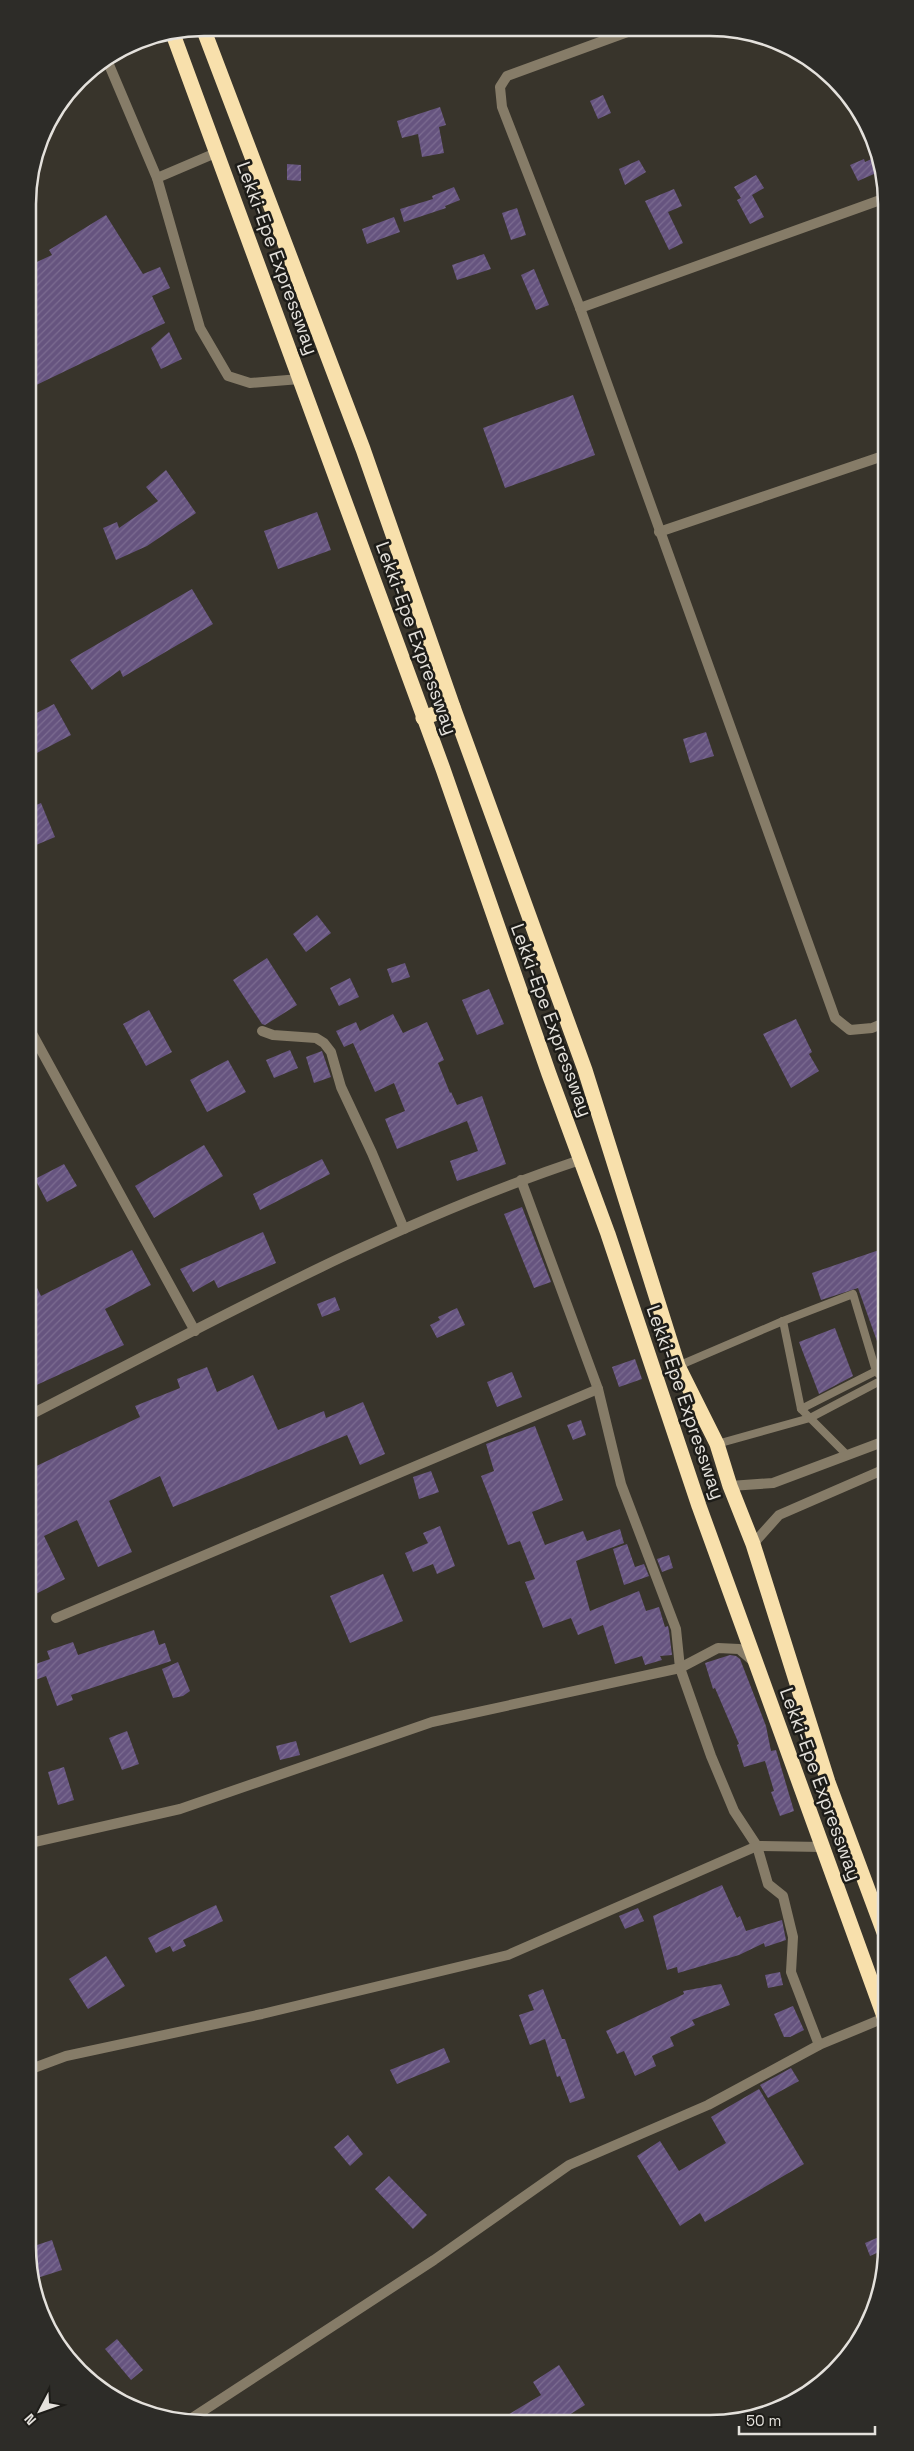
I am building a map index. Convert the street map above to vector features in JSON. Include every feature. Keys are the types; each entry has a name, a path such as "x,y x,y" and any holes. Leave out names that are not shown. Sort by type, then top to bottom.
{"highway":[{"name":"Lekki-Epe Expressway","path":"206,37 363,449 453,707 585,1070 678,1366 717,1444 730,1486 752,1544 828,1782 877,1914"},
{"name":"Lekki-Epe Expressway","path":"175,39 218,152 608,1234 699,1506 877,1998"},
{"path":"423,718 453,707"}],"street":[{"path":"616,36 507,76 500,87 502,107 580,308 835,1018 850,1030 878,1026"},
{"path":"110,66 157,178 200,328 228,376 250,383 300,379"},
{"path":"157,178 218,152"},
{"path":"580,308 878,201"},
{"path":"659,532 878,458"},
{"path":"262,1031 273,1034 316,1038 324,1043 331,1052 341,1087 372,1153 404,1229"},
{"path":"37,1042 195,1331"},
{"path":"36,1412 312,1271 404,1229 521,1180 580,1160"},
{"path":"521,1180 598,1389 621,1484 676,1629 680,1668 711,1756 734,1811 757,1846 768,1884 782,1896 793,1937 791,1972 819,2045"},
{"path":"56,1618 598,1389"},
{"path":"730,1486 773,1483 877,1444"},
{"path":"752,1544 779,1515 877,1472"},
{"path":"36,1842 180,1809 432,1722 680,1668 718,1648 739,1649 757,1664"},
{"path":"36,2067 66,2056 262,2014 508,1955 757,1846 822,1847"},
{"path":"198,2414 434,2260 569,2165 708,2105 819,2045 877,2023"}],"lane":[{"path":"678,1366 783,1321 853,1294 876,1371 801,1409"},
{"path":"783,1321 801,1409 847,1455"},
{"path":"717,1444 810,1418 877,1384"}],"building":[{"path":"603,95 611,113 598,119 590,101"},
{"path":"440,107 446,125 439,127 444,153 422,157 418,134 402,138 397,121"},
{"path":"864,159 865,162 871,159 875,173 858,181 850,165"},
{"path":"639,160 646,172 625,185 619,169"},
{"path":"287,164 301,165 301,181 287,180"},
{"path":"756,175 764,188 752,195 764,217 750,224 737,200 741,198 734,187"},
{"path":"454,187 460,200 445,206 446,208 404,222 400,209 433,199 432,196"},
{"path":"674,189 682,206 668,212 683,243 669,250 645,201"},
{"path":"517,208 526,235 511,240 502,213"},
{"path":"106,215 143,274 160,267 170,288 152,296 165,323 37,385 37,262 52,255 49,250"},
{"path":"394,217 400,232 367,244 362,229"},
{"path":"484,254 491,269 457,280 452,265"},
{"path":"534,269 549,305 536,310 521,275"},
{"path":"169,332 182,359 161,369 151,348"},
{"path":"573,395 595,455 505,488 483,428"},
{"path":"166,470 196,513 147,546 116,560 103,528 117,522 119,528 158,501 146,487"},
{"path":"317,512 331,550 278,569 264,531"},
{"path":"192,589 213,624 123,677 120,670 92,690 70,660"},
{"path":"54,704 71,735 37,753 37,713"},
{"path":"706,732 714,756 690,763 683,739"},
{"path":"41,803 55,837 37,845 37,805"},
{"path":"317,915 331,933 306,952 293,934"},
{"path":"267,958 297,1005 265,1025 262,1024 233,980"},
{"path":"405,963 410,977 392,983 387,969"},
{"path":"350,978 359,997 339,1006 330,988"},
{"path":"489,989 504,1024 477,1035 462,1000"},
{"path":"149,1010 172,1052 146,1066 123,1024"},
{"path":"393,1014 403,1033 427,1022 444,1060 438,1063 450,1093 457,1105 482,1096 506,1164 457,1181 450,1161 478,1151 467,1121 397,1149 385,1119 405,1111 394,1083 375,1092 353,1043 344,1047 336,1031 356,1022 360,1031"},
{"path":"796,1019 812,1052 809,1054 819,1071 791,1088 763,1034"},
{"path":"290,1050 298,1068 274,1078 266,1060"},
{"path":"322,1051 331,1077 314,1083 306,1057"},
{"path":"228,1060 246,1092 207,1112 190,1080"},
{"path":"204,1145 223,1176 154,1218 135,1186"},
{"path":"322,1159 330,1174 260,1210 253,1194"},
{"path":"64,1164 77,1186 47,1202 37,1178"},
{"path":"522,1207 551,1282 534,1288 504,1214"},
{"path":"263,1232 276,1263 218,1288 214,1280 193,1292 180,1269"},
{"path":"132,1250 151,1285 105,1309 124,1345 36,1385 36,1287 41,1296"},
{"path":"877,1251 877,1342 858,1288 821,1300 812,1273"},
{"path":"335,1297 340,1310 322,1317 317,1304"},
{"path":"457,1308 465,1325 437,1338 430,1325 440,1320 438,1317"},
{"path":"835,1328 853,1376 819,1394 799,1342"},
{"path":"635,1359 642,1379 619,1387 612,1367"},
{"path":"207,1367 217,1392 253,1375 278,1430 324,1411 326,1418 363,1402 385,1454 360,1465 347,1435 173,1507 160,1476 109,1501 132,1552 98,1567 77,1520 44,1536 65,1579 36,1594 36,1466 140,1417 135,1406 180,1388 177,1379"},
{"path":"512,1372 522,1397 497,1407 487,1382"},
{"path":"581,1420 586,1435 573,1440 567,1425"},
{"path":"535,1426 563,1500 532,1512 545,1545 583,1531 587,1541 620,1529 624,1543 576,1561 590,1611 639,1591 646,1611 659,1607 665,1627 668,1626 672,1655 660,1656 662,1660 645,1665 642,1656 615,1664 603,1625 578,1635 571,1618 543,1628 525,1582 535,1579 520,1541 508,1545 481,1476 494,1471 486,1444"},
{"path":"431,1471 439,1492 419,1499 413,1477"},
{"path":"440,1526 455,1566 437,1574 433,1564 413,1572 405,1553 428,1543 423,1533"},
{"path":"627,1544 635,1567 644,1564 649,1576 624,1585 613,1549"},
{"path":"669,1555 673,1568 662,1572 657,1559"},
{"path":"383,1574 403,1621 350,1643 330,1596"},
{"path":"154,1630 159,1645 165,1643 171,1661 71,1695 73,1700 57,1706 46,1676 36,1680 36,1664 50,1659 47,1651 73,1642 78,1655"},
{"path":"730,1655 740,1659 766,1726 771,1751 776,1750 794,1811 780,1816 771,1792 774,1791 765,1761 744,1767 737,1745 739,1744 715,1688 713,1689 705,1663"},
{"path":"178,1662 190,1691 183,1696 173,1698 162,1669"},
{"path":"127,1731 139,1764 122,1770 109,1738"},
{"path":"296,1741 300,1755 280,1760 276,1746"},
{"path":"64,1767 74,1800 58,1805 48,1772"},
{"path":"722,1885 737,1918 740,1916 746,1931 782,1920 786,1940 765,1947 764,1943 739,1955 678,1973 677,1967 667,1970 653,1916"},
{"path":"216,1905 223,1921 183,1940 186,1946 173,1952 170,1946 156,1953 148,1938"},
{"path":"638,1908 644,1921 625,1929 619,1916"},
{"path":"106,1956 125,1986 88,2009 69,1979"},
{"path":"780,1972 783,1985 768,1988 765,1975"},
{"path":"721,1984 730,2005 692,2020 695,2025 670,2037 674,2046 652,2056 656,2066 635,2076 624,2051 617,2054 606,2031 684,1994 683,1991"},
{"path":"543,1989 562,2039 565,2039 585,2098 570,2103 560,2076 557,2077 545,2039 530,2045 519,2015 534,2010 528,1995"},
{"path":"793,2006 804,2030 790,2037 784,2037 774,2014"},
{"path":"444,2048 450,2062 397,2084 390,2070"},
{"path":"791,2068 799,2081 768,2098 760,2085"},
{"path":"759,2089 804,2164 705,2222 700,2213 680,2226 637,2156 660,2141 679,2171 726,2143 711,2117"},
{"path":"348,2135 363,2154 350,2166 334,2147"},
{"path":"389,2176 427,2215 413,2229 375,2189"},
{"path":"877,2238 877,2253 870,2256 865,2243"},
{"path":"52,2240 62,2270 39,2277 36,2245"},
{"path":"117,2339 143,2370 131,2380 105,2349"},
{"path":"559,2365 585,2405 569,2415 507,2415 541,2395 533,2382"}]}
